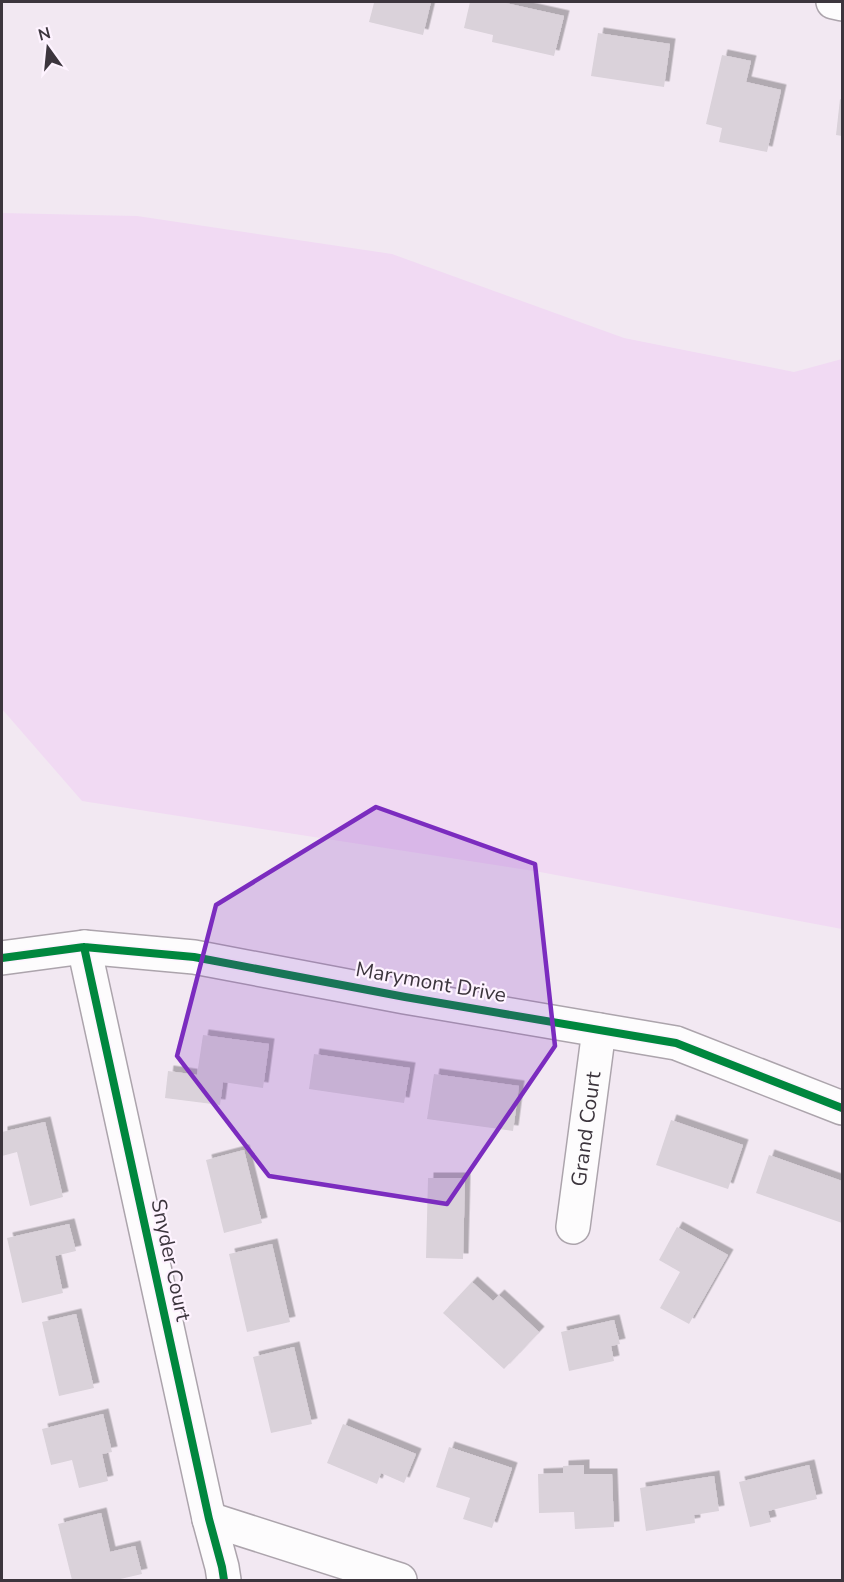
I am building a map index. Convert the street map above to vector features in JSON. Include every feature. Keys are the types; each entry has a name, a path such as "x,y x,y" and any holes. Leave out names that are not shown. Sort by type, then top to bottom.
{"street":[{"path":"833,2 843,4"},
{"name":"Marymont Drive","path":"2,958 84,947 194,957 405,997 676,1043 843,1108"},
{"name":"Snyder Court","path":"84,947 224,1581"},
{"name":"Grand Court","path":"573,1227 599,1030"},
{"path":"209,1519 400,1581"}],"highlighted area":[{"path":"376,807 535,864 555,1046 447,1204 269,1176 177,1056 216,905"}],"shaded area":[{"path":"2,213 137,216 392,254 624,338 794,372 842,359 842,929 540,872 82,801 2,709"}],"building":[{"path":"370,2 431,2 423,35 369,22 374,3"},
{"path":"470,2 501,2 564,16 554,56 492,42 493,35 464,28"},
{"path":"598,33 670,44 664,87 591,76"},
{"path":"722,55 751,61 746,82 781,90 767,152 719,142 722,128 706,124"},
{"path":"840,99 842,100 842,136 836,135"},
{"path":"203,1035 269,1044 263,1088 223,1082 220,1105 165,1098 168,1071 197,1075"},
{"path":"314,1054 410,1068 404,1103 309,1089"},
{"path":"434,1074 519,1086 513,1131 427,1119"},
{"path":"671,1120 743,1145 728,1189 656,1165"},
{"path":"45,1122 63,1197 30,1206 17,1152 2,1156 2,1132"},
{"path":"244,1150 262,1223 224,1233 206,1160"},
{"path":"769,1155 842,1181 842,1223 756,1193"},
{"path":"428,1178 465,1178 463,1259 426,1258"},
{"path":"69,1224 76,1251 55,1256 63,1293 22,1303 7,1238"},
{"path":"677,1227 728,1255 689,1324 660,1308 680,1272 659,1260"},
{"path":"272,1244 290,1322 247,1332 229,1254"},
{"path":"472,1282 493,1301 499,1295 539,1332 504,1369 443,1313"},
{"path":"76,1314 94,1388 59,1396 42,1322"},
{"path":"614,1320 620,1344 611,1346 614,1361 569,1371 561,1332"},
{"path":"294,1347 312,1424 271,1433 253,1357"},
{"path":"103,1414 112,1452 102,1454 108,1481 79,1488 72,1460 51,1465 42,1429"},
{"path":"343,1424 416,1454 404,1483 381,1473 377,1484 327,1463"},
{"path":"449,1447 512,1468 492,1528 463,1519 470,1498 436,1487"},
{"path":"584,1465 584,1474 612,1474 614,1527 575,1529 574,1512 539,1513 538,1474 563,1473 563,1466"},
{"path":"809,1465 817,1499 768,1511 771,1522 750,1527 739,1482"},
{"path":"714,1476 719,1511 694,1515 695,1523 646,1531 640,1488"},
{"path":"101,1513 110,1552 135,1546 142,1574 116,1580 72,1580 58,1524"}],"cycle path":[{"path":"84,947 224,1580"},
{"path":"2,958 84,947 194,957 405,997 676,1043 842,1108"}]}
